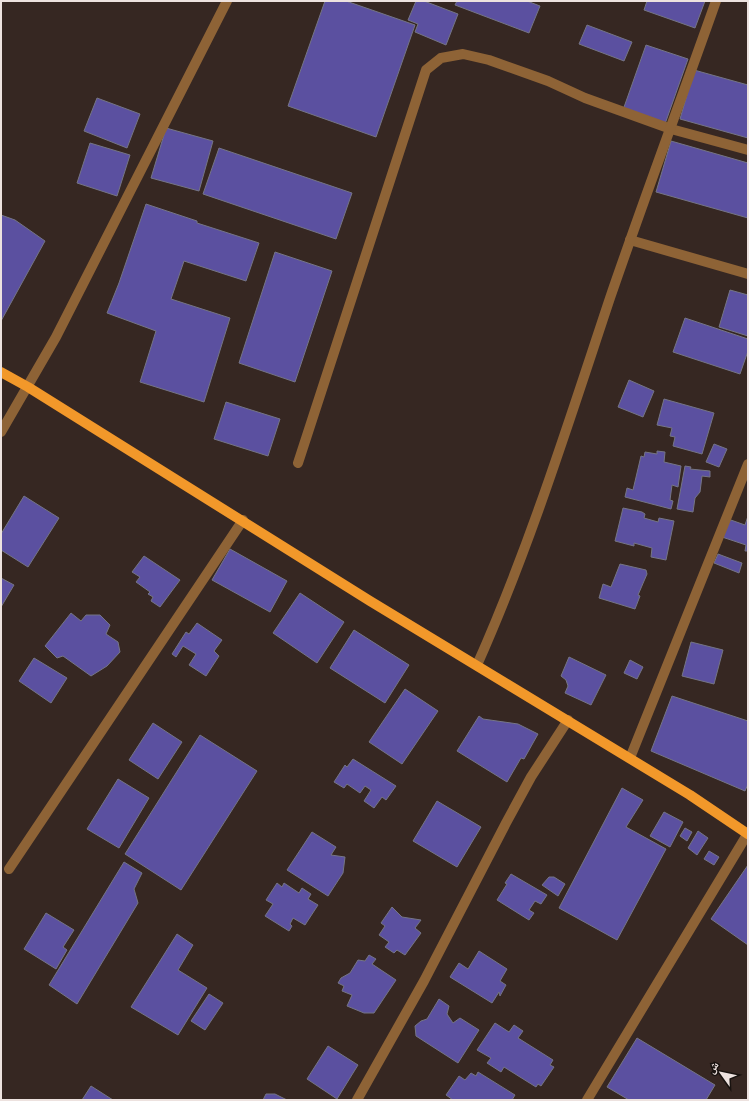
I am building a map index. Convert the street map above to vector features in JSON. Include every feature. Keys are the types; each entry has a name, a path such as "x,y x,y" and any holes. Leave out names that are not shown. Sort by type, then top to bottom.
{"main road":[{"path":"1,372 28,387 243,520 370,601 630,758 748,833"}],"street":[{"path":"1,432 56,337 227,1"},
{"path":"478,665 510,589 539,509 630,240 716,1"},
{"path":"298,463 426,70 441,58 463,54 489,60 548,81 585,98 671,129 748,150"},
{"path":"630,240 748,274"},
{"path":"630,758 748,464"},
{"path":"9,869 243,520"},
{"path":"357,1100 424,981 531,777 568,720"},
{"path":"587,1100 690,926 748,833"}],"building":[{"path":"325,1 346,1 415,25 376,137 288,106"},
{"path":"416,1 424,1 458,14 446,45 415,32 418,24 408,20"},
{"path":"457,1 527,1 540,6 529,33 455,5"},
{"path":"647,1 705,1 695,28 644,10"},
{"path":"587,25 632,42 624,61 579,44"},
{"path":"646,45 688,59 665,124 623,110"},
{"path":"694,70 748,85 748,138 680,119"},
{"path":"97,98 140,114 127,148 84,131"},
{"path":"166,128 213,141 199,191 151,178"},
{"path":"671,141 748,163 748,218 656,192"},
{"path":"90,143 130,155 117,196 77,183"},
{"path":"219,148 352,193 336,239 203,194"},
{"path":"146,204 197,221 197,223 259,243 246,281 184,261 171,299 230,318 204,402 140,382 156,331 107,313"},
{"path":"1,215 15,220 45,241 1,321"},
{"path":"275,252 332,271 295,382 239,363"},
{"path":"730,290 748,295 748,336 719,327"},
{"path":"685,318 748,339 748,351 740,374 673,352"},
{"path":"629,380 654,391 643,417 618,407"},
{"path":"664,399 714,413 702,454 673,446 675,437 670,436 672,428 657,425"},
{"path":"226,402 280,419 268,456 214,439"},
{"path":"714,444 727,449 719,467 706,462"},
{"path":"657,451 665,452 664,462 681,466 678,487 672,485 670,500 673,501 671,509 625,497 627,488 633,490 641,456 644,457 645,452 657,454"},
{"path":"685,466 691,467 690,469 710,471 710,477 702,476 700,492 695,498 693,512 677,509"},
{"path":"24,496 59,518 28,567 1,550 1,534"},
{"path":"623,508 642,512 645,514 644,518 658,522 659,518 674,521 666,560 651,557 652,548 634,543 634,546 615,541"},
{"path":"748,516 748,551 745,551 746,545 722,537 728,519 745,525"},
{"path":"230,549 287,581 270,612 212,580"},
{"path":"718,554 742,563 739,573 714,563"},
{"path":"144,556 180,580 160,607 151,601 153,597 148,594 150,592 136,582 140,577 132,572"},
{"path":"620,564 646,570 647,574 638,595 640,596 635,609 599,598 603,584 611,587"},
{"path":"1,578 14,585 1,607"},
{"path":"300,593 344,622 317,663 273,633"},
{"path":"71,613 81,621 86,615 100,615 110,625 106,634 118,642 120,652 107,666 91,676 63,656 57,658 45,646"},
{"path":"197,623 222,640 214,651 219,656 206,676 189,665 196,654 183,646 176,657 172,654 186,632 189,634"},
{"path":"354,630 409,665 385,703 330,668"},
{"path":"691,642 723,650 714,684 682,676"},
{"path":"569,657 606,675 591,705 565,693 568,686 566,680 561,676"},
{"path":"34,658 67,678 51,703 19,681"},
{"path":"630,660 643,667 637,679 624,673"},
{"path":"405,689 438,711 402,764 369,742"},
{"path":"672,696 748,721 748,784 745,791 651,751"},
{"path":"479,716 483,719 518,724 538,734 524,759 521,758 507,782 457,751"},
{"path":"153,723 182,742 158,779 129,760"},
{"path":"200,735 257,771 181,890 125,854"},
{"path":"353,759 396,786 386,800 382,797 374,808 364,801 371,790 365,786 360,793 347,784 344,788 334,782 345,765 347,767"},
{"path":"118,779 149,798 119,848 87,829"},
{"path":"622,788 643,800 626,827 666,849 617,940 559,908"},
{"path":"437,801 481,827 457,867 413,841"},
{"path":"664,812 683,822 670,847 650,836"},
{"path":"685,828 692,832 687,841 680,836"},
{"path":"698,831 708,838 697,855 688,848"},
{"path":"312,832 336,847 331,855 345,857 343,873 328,896 287,870"},
{"path":"709,851 719,857 714,865 704,859"},
{"path":"124,862 142,873 134,889 138,903 77,1004 49,985"},
{"path":"748,865 748,945 711,919"},
{"path":"511,874 547,895 541,904 535,901 529,910 534,913 529,920 497,900 507,884 505,883"},
{"path":"549,877 554,877 565,884 558,896 542,885"},
{"path":"277,883 282,887 284,883 299,893 302,888 311,894 308,899 318,905 305,925 293,918 290,924 292,926 289,931 265,916 273,904 266,900"},
{"path":"392,907 402,917 421,920 415,928 421,933 405,955 397,950 394,953 385,947 389,942 379,935 385,926 381,923"},
{"path":"46,913 74,930 63,947 67,950 56,969 24,949"},
{"path":"177,934 193,945 178,970 207,988 178,1035 131,1007"},
{"path":"479,951 507,969 500,981 506,985 500,996 499,992 492,1003 450,977 459,963 468,969"},
{"path":"369,955 376,959 372,964 396,980 374,1013 364,1013 347,1006 352,995 342,991 344,986 338,983 341,978 350,973 358,960 365,961"},
{"path":"209,994 223,1003 205,1030 191,1021"},
{"path":"439,999 449,1006 447,1014 453,1023 460,1018 479,1030 458,1063 416,1036 415,1026 421,1021 427,1019"},
{"path":"495,1023 509,1032 514,1025 523,1031 518,1038 553,1060 550,1065 554,1067 541,1086 538,1084 536,1087 504,1067 501,1072 487,1063 491,1058 477,1050"},
{"path":"637,1038 715,1085 706,1100 629,1100 607,1087"},
{"path":"328,1046 358,1065 337,1099 307,1079"},
{"path":"478,1072 515,1095 512,1100 453,1100 446,1095 459,1076 465,1080 471,1073 476,1076"},
{"path":"91,1086 113,1100 82,1100"},
{"path":"266,1094 275,1094 287,1100 263,1100"}]}
